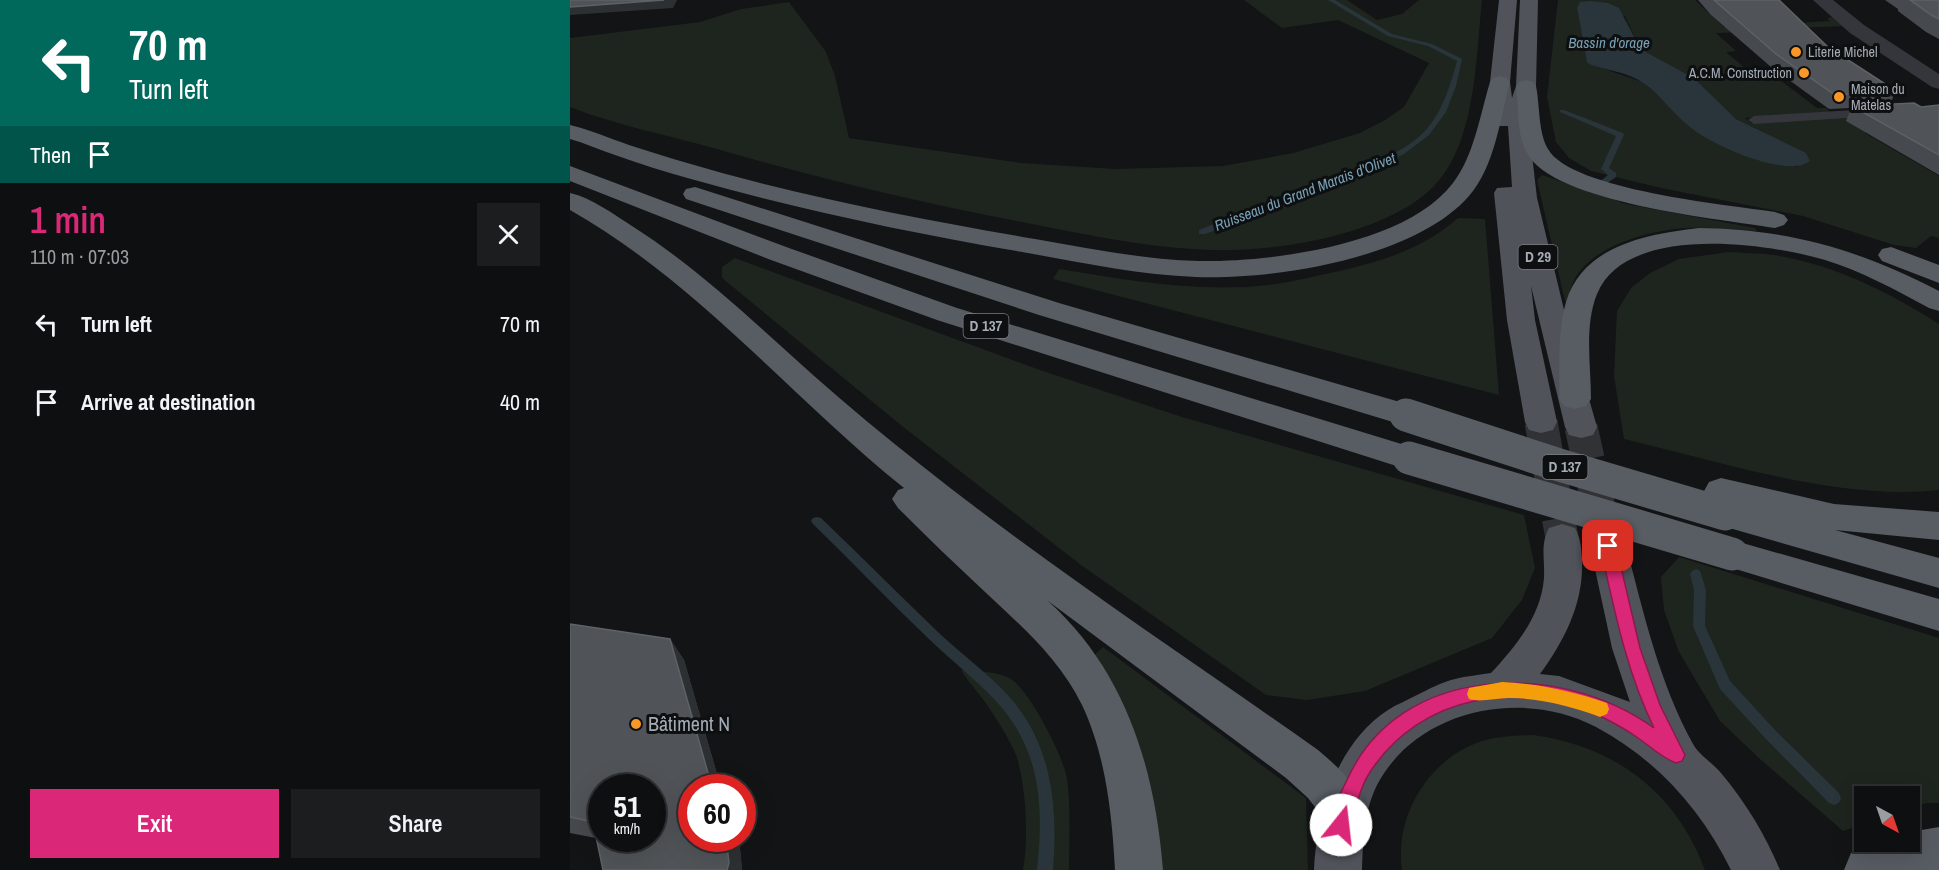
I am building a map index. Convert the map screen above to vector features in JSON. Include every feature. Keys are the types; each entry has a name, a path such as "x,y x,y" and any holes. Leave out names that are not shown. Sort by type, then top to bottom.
{"highway":[{"path":"570,132 741,185 898,222 1110,259 1198,269 1247,267 1304,260 1358,248 1407,229 1437,212 1461,191 1513,84"},
{"path":"1513,84 1531,110 1538,153 1549,166 1569,178 1623,193 1780,221 1824,232 1939,275"},
{"name":"D 137","path":"570,144 678,188 861,251 1204,357 1406,415 1556,464 1723,502 1939,573"},
{"name":"D 137","path":"570,173 780,254 947,314 1409,458 1939,615"},
{"path":"570,200 639,240 684,274 806,385 909,473 1022,562 1302,764 1324,783 1344,808"},
{"path":"1575,399 1576,337 1583,294 1590,280 1601,268 1615,258 1651,243 1690,236 1714,235 1753,237 1800,245 1873,268 1939,302"},
{"path":"806,385 901,490 1066,644 1089,676 1105,705 1128,771 1135,817 1139,870"},
{"path":"1723,502 1834,517 1939,526"},
{"path":"1868,870 1895,859 1939,850"}],"main road":[{"name":"D 29","path":"1508,0 1513,84 1506,200 1521,320 1541,422"},
{"name":"D 29","path":"1529,0 1513,84 1519,110 1520,155 1525,198 1552,318 1581,427"},
{"path":"1502,690 1545,639 1556,610 1563,581 1562,538"},
{"path":"1608,546 1632,648 1652,706 1676,755"},
{"path":"1338,870 1338,842 1344,808 1362,768 1388,735 1421,711 1460,696 1502,690 1546,693 1573,699 1609,712 1643,731 1676,755 1704,783 1728,814 1748,849 1756,870"}],"street":[{"path":"1822,0 1857,29 1939,83"}],"lane":[{"path":"1754,120 1881,112"}],"shaded area":[{"path":"1244,0 1347,0 1377,20 1402,14 1419,0 1482,0 1475,73 1466,124 1458,148 1447,169 1433,187 1412,204 1359,229 1298,244 1238,250 1165,247 1072,232 871,190 625,125 570,107 570,38 700,22 741,9 789,2 826,52 835,76 849,138 1021,163 1116,169 1223,166 1293,153 1360,133 1385,120 1404,107 1429,63 1338,20 1282,28"},
{"path":"1558,0 1695,0 1724,27 1830,21 1827,18 1834,17 1845,26 1796,28 1799,31 1716,33 1736,51 1726,52 1745,68 1764,68 1817,108 1826,108 1831,113 1745,118 1751,123 1879,115 1865,133 1939,176 1939,238 1931,236 1916,248 1894,245 1803,216 1661,188 1591,171 1569,158 1556,142 1547,97","holes":["1577,9 1625,16 1638,44 1646,52 1694,78 1736,119 1765,133 1798,167 1758,160 1660,97 1642,82 1587,63"]},
{"path":"1542,175 1626,204 1755,228 1757,231 1684,228 1660,231 1630,239 1601,253 1579,272 1570,291 1569,303 1565,301 1537,180"},
{"path":"1458,218 1485,219 1499,395 1053,279 1059,269 1189,286 1242,287 1276,284 1384,259 1416,246 1445,229"},
{"path":"1728,252 1774,255 1839,272 1880,290 1939,324 1939,490 1901,492 1821,485 1740,468 1624,439 1614,376 1617,311 1631,288 1650,273 1679,259"},
{"path":"735,258 1040,370 1182,417 1524,515 1535,568 1522,600 1492,638 1365,691 1307,700 1266,695 1081,565 902,426 722,278 722,267"},
{"path":"1679,557 1939,638 1939,803 1920,805 1920,786 1854,786 1854,827 1843,831 1720,721 1679,652 1664,610 1661,577"},
{"path":"1103,647 1306,798 1308,870 1151,870 1092,657"},
{"path":"961,670 993,673 1011,679 1027,696 1045,725 1067,778 1069,870 1023,870 1026,812 1016,755 984,700"},
{"path":"1533,735 1563,741 1590,750 1616,762 1639,777 1677,818 1693,842 1705,870 1402,870 1401,850 1404,829 1419,792 1431,775 1463,749 1482,741"}],"water":[{"name":"Bassin d'orage","path":"1580,2 1608,3 1619,8 1638,44 1646,52 1694,78 1736,119 1806,153 1810,161 1799,166 1771,164 1726,148 1690,127 1656,93 1637,79 1587,63 1577,8"}],"building":[{"path":"570,0 664,0 570,7"},
{"path":"1714,0 1779,0 1828,47 1896,91 1835,95 1776,54"},
{"path":"1910,0 1939,0 1939,19 1933,16"},
{"path":"1914,103 1921,107 1939,105 1939,155 1852,106"},
{"name":"Bâtiment N","path":"570,624 670,639 708,774 678,774 678,852 728,852 727,870 603,870 599,852 666,852 666,774 588,774 588,821 570,817"}],"waterway":[{"name":"Ruisseau du Grand Marais d'Olivet","path":"1202,232 1370,169 1402,152 1427,133 1443,112 1460,60 1430,45 1390,35 1331,0"},
{"name":"Ruisseau du Grand Marais d'Olivet","path":"1562,111 1620,135 1605,169 1613,175 1603,182"},
{"path":"817,521 935,637 989,684 1017,716 1028,733 1042,770 1048,830 1045,870"},
{"name":"Ruisseau du Grand Marais d'Olivet","path":"1696,574 1700,590 1699,626 1725,685 1834,798"}],"tunnel":[{"path":"1541,422 1562,538"},
{"path":"1581,427 1606,539"}],"slow traffic":[{"path":"1476,694 1502,690 1538,691 1573,699 1600,709"}],"place":[{"name":"Literie Michel","path":"1796,52"},
{"name":"A.C.M. Construction","path":"1804,73"},
{"name":"Maison du Matelas","path":"1839,97"},
{"name":"Bâtiment N","path":"636,724"}],"route":[{"path":"1341,825 1344,808 1362,768 1388,735 1421,711 1460,696 1502,690 1538,691 1573,699 1609,712 1643,731 1676,755 1652,706 1632,648 1608,546"}]}
